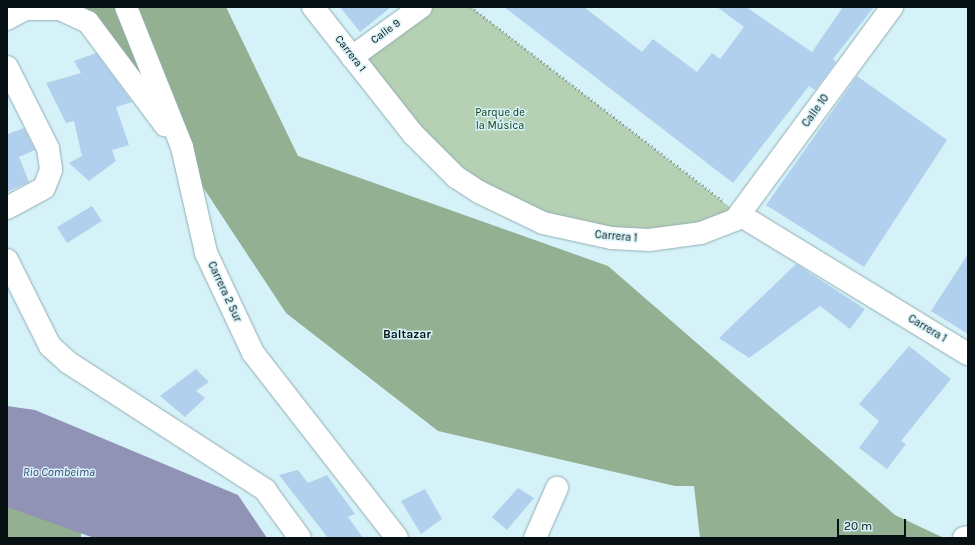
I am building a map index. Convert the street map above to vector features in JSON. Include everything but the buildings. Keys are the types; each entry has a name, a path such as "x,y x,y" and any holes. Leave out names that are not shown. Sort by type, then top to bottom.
{"street":[{"name":"Carrera 2 Sur","path":"126,7 182,147 206,253 253,353 398,538"},
{"name":"Carrera 1","path":"313,7 437,160 479,192 543,223 611,238 649,240 701,233 727,225 740,215 968,354"},
{"name":"Calle 9","path":"352,57 421,7"},
{"name":"Calle 10","path":"740,215 892,7"},
{"path":"7,19 25,9 60,9 88,22 182,147"},
{"path":"7,67 48,148 51,170 44,188 7,208"},
{"path":"7,260 50,346 69,363 265,490 300,538"},
{"path":"535,538 557,488"},
{"path":"964,538 968,537"}],"path":[{"path":"471,7 740,215"}],"green space":[{"path":"84,7 226,7 298,156 608,266 895,515 944,538 700,538 694,486 675,486 438,431 286,313"},
{"name":"Parque de la Música","path":"421,7 471,7 740,215 611,238 479,192 352,57"},
{"path":"7,446 81,531 81,538 7,538"}],"water":[{"name":"Rio Combeima","path":"7,406 35,410 238,495 267,538 94,538 7,507"}],"district":[{"name":"Baltazar","path":"407,335"}]}
